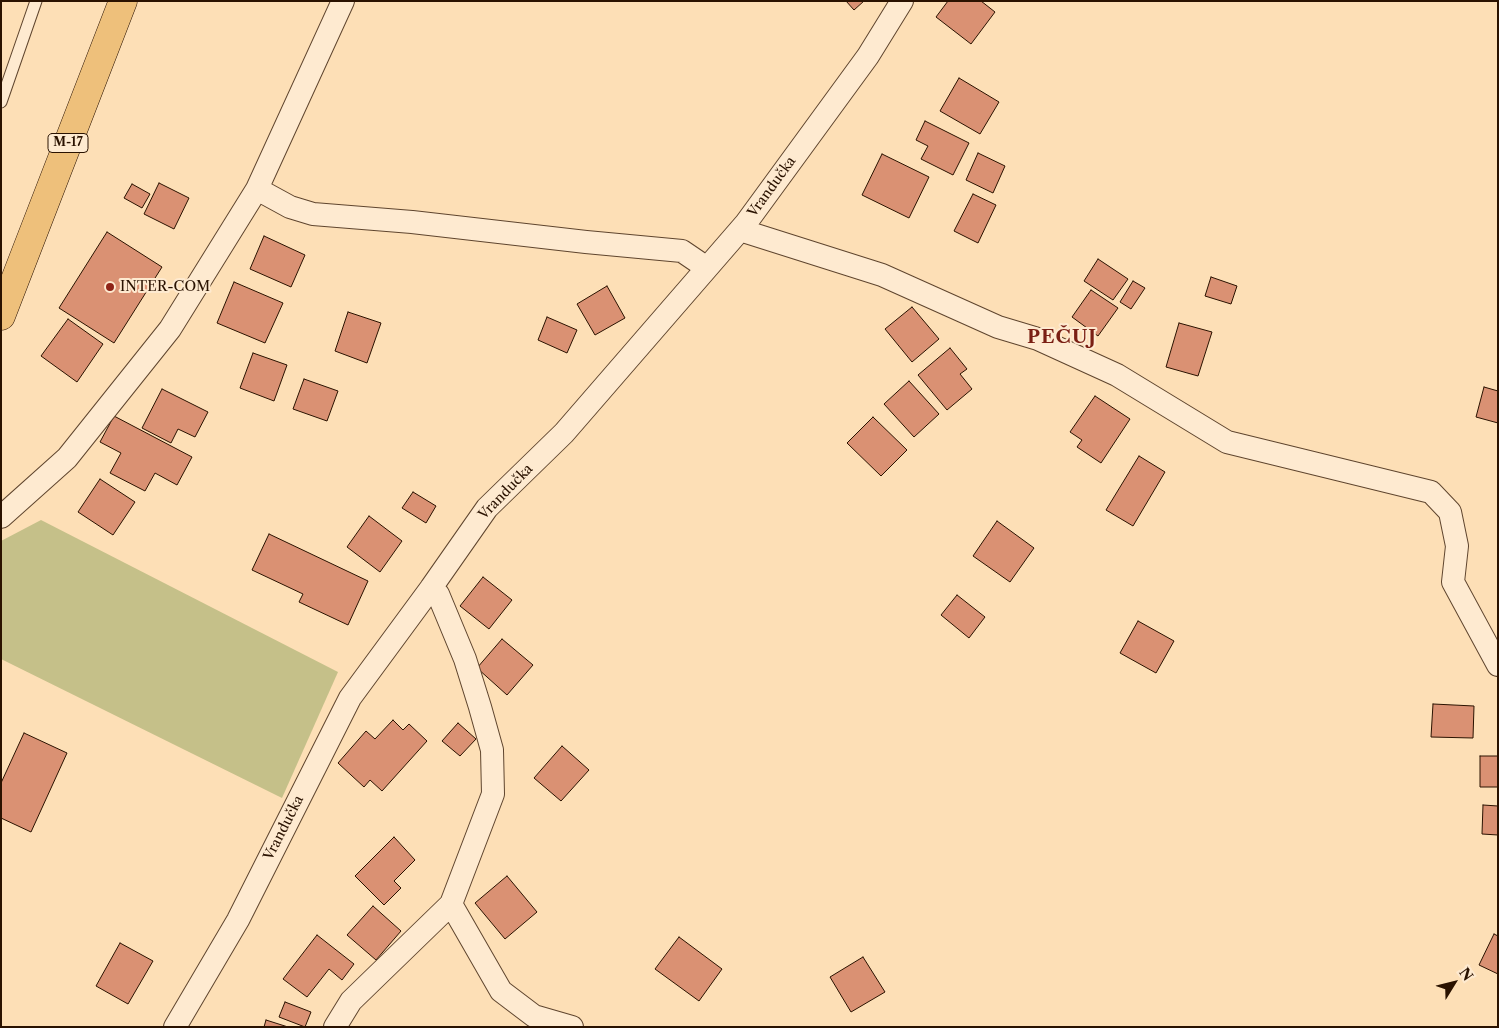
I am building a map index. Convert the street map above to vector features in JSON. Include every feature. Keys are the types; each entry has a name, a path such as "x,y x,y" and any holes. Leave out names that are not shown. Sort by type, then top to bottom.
{"main road":[{"name":"M-17","path":"1,316 123,1"}],"street":[{"path":"1,517 67,458 170,328 257,189 343,1"},
{"name":"Vrandučka","path":"175,1027 238,920 350,698 487,508 564,433 740,230 868,56 902,1"},
{"path":"257,189 290,207 313,214 412,222 682,251 707,268"},
{"path":"740,230 882,275 998,327 1038,339 1117,375 1227,442 1431,492 1450,512 1458,546 1453,582 1498,664"},
{"path":"335,1027 351,1001 451,904 493,794 492,750 465,659 438,594 431,588"},
{"path":"451,904 502,991 534,1016 572,1027"}],"lane":[{"path":"1,102 36,1"}],"shaded area":[{"path":"41,520 338,672 282,798 1,659 1,541"}],"building":[{"path":"846,1 864,1 854,10"},
{"path":"948,1 981,1 995,12 971,44 936,17"},
{"path":"959,78 999,102 980,134 940,111"},
{"path":"925,121 969,143 953,175 921,159 928,146 916,140"},
{"path":"978,153 1005,166 993,193 966,180"},
{"path":"882,154 929,177 909,218 862,195"},
{"path":"159,183 189,198 174,229 144,214"},
{"path":"132,184 150,194 142,208 124,198"},
{"path":"973,194 996,205 978,243 954,231"},
{"name":"INTER-COM","path":"107,232 162,267 114,343 59,308"},
{"path":"264,236 305,255 291,287 250,269"},
{"path":"1098,259 1128,279 1113,300 1084,281"},
{"path":"1211,277 1237,286 1231,304 1205,296"},
{"path":"1133,281 1145,288 1131,309 1120,302"},
{"path":"234,282 283,303 265,343 217,323"},
{"path":"607,286 625,318 595,335 577,304"},
{"path":"1091,290 1118,308 1098,336 1072,317"},
{"path":"912,307 939,339 912,362 885,329"},
{"path":"348,312 381,323 367,363 335,351"},
{"path":"547,317 577,330 567,353 538,340"},
{"path":"68,319 103,344 77,382 41,356"},
{"path":"1179,323 1212,332 1198,376 1166,367"},
{"path":"950,348 967,369 960,374 972,389 947,410 918,375"},
{"path":"253,353 287,365 274,401 240,388"},
{"path":"304,379 338,391 327,421 293,409"},
{"path":"909,381 939,414 914,437 884,404"},
{"path":"1484,387 1498,391 1498,423 1476,417"},
{"path":"162,389 208,412 195,437 178,429 171,443 142,428"},
{"path":"1095,396 1130,419 1101,463 1077,447 1082,440 1070,432"},
{"path":"114,416 192,457 177,485 155,473 145,491 110,473 121,453 100,442"},
{"path":"873,417 907,450 881,476 847,443"},
{"path":"1139,456 1165,472 1133,526 1106,510"},
{"path":"100,479 135,502 113,535 78,512"},
{"path":"413,492 436,506 426,523 402,508"},
{"path":"369,516 402,541 380,572 347,547"},
{"path":"997,521 1034,548 1010,582 973,556"},
{"path":"269,534 368,581 348,625 299,602 303,594 252,570"},
{"path":"483,577 512,600 489,629 460,606"},
{"path":"957,595 985,617 969,638 941,615"},
{"path":"1138,621 1174,641 1156,673 1120,653"},
{"path":"502,639 533,665 507,695 477,668"},
{"path":"1433,704 1474,706 1473,738 1431,737"},
{"path":"393,720 403,730 409,724 427,741 382,791 370,780 364,787 338,763 366,731 375,739"},
{"path":"458,723 476,739 460,756 442,741"},
{"path":"24,733 67,753 31,832 1,818 1,783"},
{"path":"562,746 589,770 561,801 534,778"},
{"path":"1480,756 1498,756 1498,787 1480,787"},
{"path":"1483,805 1498,806 1498,835 1482,834"},
{"path":"394,837 415,860 394,881 401,888 384,905 355,876"},
{"path":"507,876 537,912 505,939 475,903"},
{"path":"373,906 401,931 376,960 347,935"},
{"path":"1494,934 1498,936 1498,974 1479,965"},
{"path":"317,935 354,964 342,980 329,969 307,997 283,979"},
{"path":"679,937 722,969 699,1001 655,969"},
{"path":"120,943 153,961 128,1004 96,986"},
{"path":"863,957 885,992 851,1012 830,977"},
{"path":"285,1002 311,1012 305,1027 279,1017"},
{"path":"266,1020 288,1027 264,1027"}],"place":[{"name":"INTER-COM","path":"110,287"}],"district":[{"name":"PEČUJ","path":"1062,338"}]}
